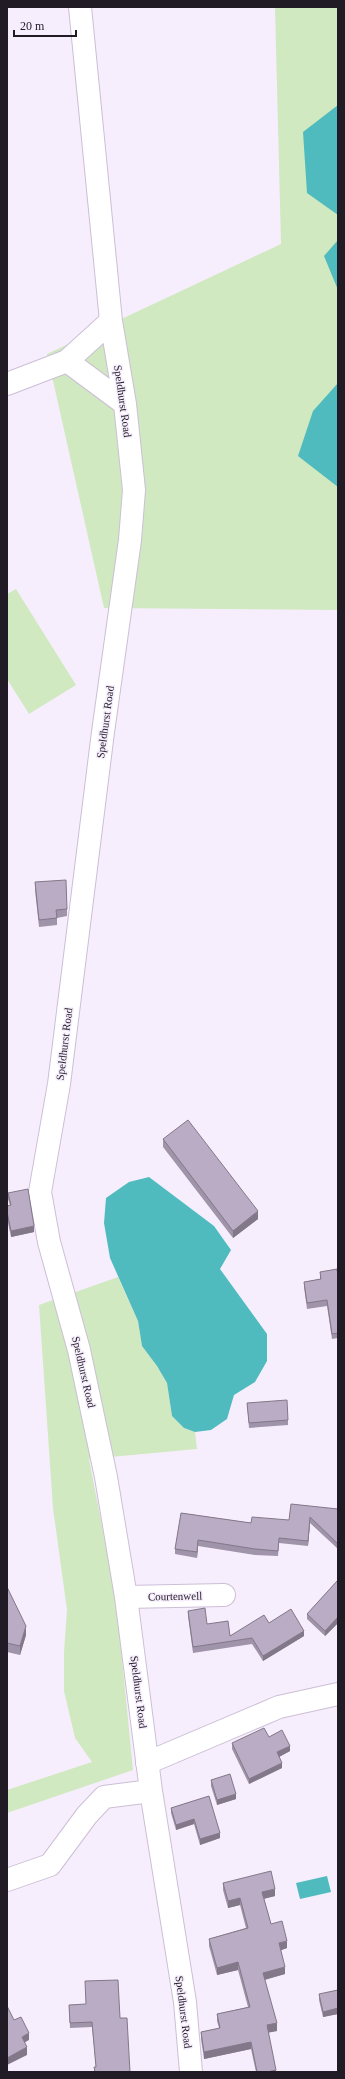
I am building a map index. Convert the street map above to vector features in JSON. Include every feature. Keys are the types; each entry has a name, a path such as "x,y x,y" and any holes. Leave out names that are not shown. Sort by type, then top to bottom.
{"street":[{"name":"Speldhurst Road","path":"80,7 111,321 125,404 134,490 130,540 103,734 59,1084 40,1192 49,1242 79,1350 106,1477 126,1597 151,1791 185,2002 191,2072"},
{"path":"7,384 67,361 111,321"},
{"path":"67,361 125,404"},
{"name":"Courtenwell","path":"126,1597 224,1595"},
{"path":"147,1763 279,1707 338,1694"},
{"path":"7,1880 50,1865 87,1815 104,1797 151,1791"}],"green space":[{"path":"275,7 338,7 338,610 104,608 47,354 281,244"},
{"path":"16,589 76,685 29,714 7,679 7,594"},
{"path":"118,1277 138,1321 142,1346 157,1366 167,1383 172,1416 184,1428 195,1432 197,1449 89,1459 116,1598 133,1770 7,1813 7,1790 92,1762 75,1738 64,1691 64,1652 67,1610 53,1508 39,1305"}],"water":[{"path":"338,105 338,215 307,193 303,132"},
{"path":"338,240 338,290 324,256"},
{"path":"338,383 338,487 298,456 313,411"},
{"path":"149,1177 214,1226 231,1250 220,1269 267,1334 267,1361 255,1382 234,1395 227,1419 211,1430 195,1432 184,1428 172,1416 167,1383 157,1366 142,1346 138,1321 110,1258 104,1223 106,1198 129,1182"},
{"path":"327,1876 331,1892 300,1899 296,1883"}],"building":[{"path":"66,880 67,909 56,910 57,918 39,920 35,882"},
{"path":"188,1120 258,1211 233,1231 163,1139"},
{"path":"28,1189 34,1226 11,1231 7,1212 7,1206 11,1205 8,1193"},
{"path":"337,1269 338,1333 332,1334 327,1300 307,1303 304,1282 321,1279 320,1272"},
{"path":"287,1400 288,1420 249,1423 247,1403"},
{"path":"291,1504 338,1509 338,1544 310,1517 308,1541 279,1538 278,1551 198,1540 197,1552 175,1549 181,1513 251,1523 252,1517 289,1520"},
{"path":"338,1580 338,1617 325,1631 307,1614"},
{"path":"7,1587 26,1626 20,1646 7,1643"},
{"path":"205,1608 207,1624 228,1621 230,1636 264,1615 269,1623 291,1609 304,1631 263,1656 252,1638 193,1647 188,1611"},
{"path":"264,1728 269,1737 282,1730 290,1746 277,1752 282,1763 249,1779 232,1743"},
{"path":"230,1774 236,1794 217,1800 211,1780"},
{"path":"209,1796 220,1833 200,1839 194,1819 176,1825 171,1808"},
{"path":"271,1871 275,1889 262,1892 271,1924 282,1921 287,1941 279,1943 285,1967 263,1973 277,2023 267,2025 276,2070 257,2072 251,2042 204,2052 201,2032 220,2028 217,2014 250,2007 238,1962 217,1968 209,1939 248,1928 240,1898 228,1901 223,1883"},
{"path":"118,1980 120,2018 127,2018 130,2072 95,2072 94,2067 96,2067 92,2022 70,2023 69,2005 86,2004 85,1981"},
{"path":"338,1990 338,2008 323,2012 319,1994"},
{"path":"7,2006 14,2020 21,2017 29,2033 22,2037 27,2047 7,2058"}]}
